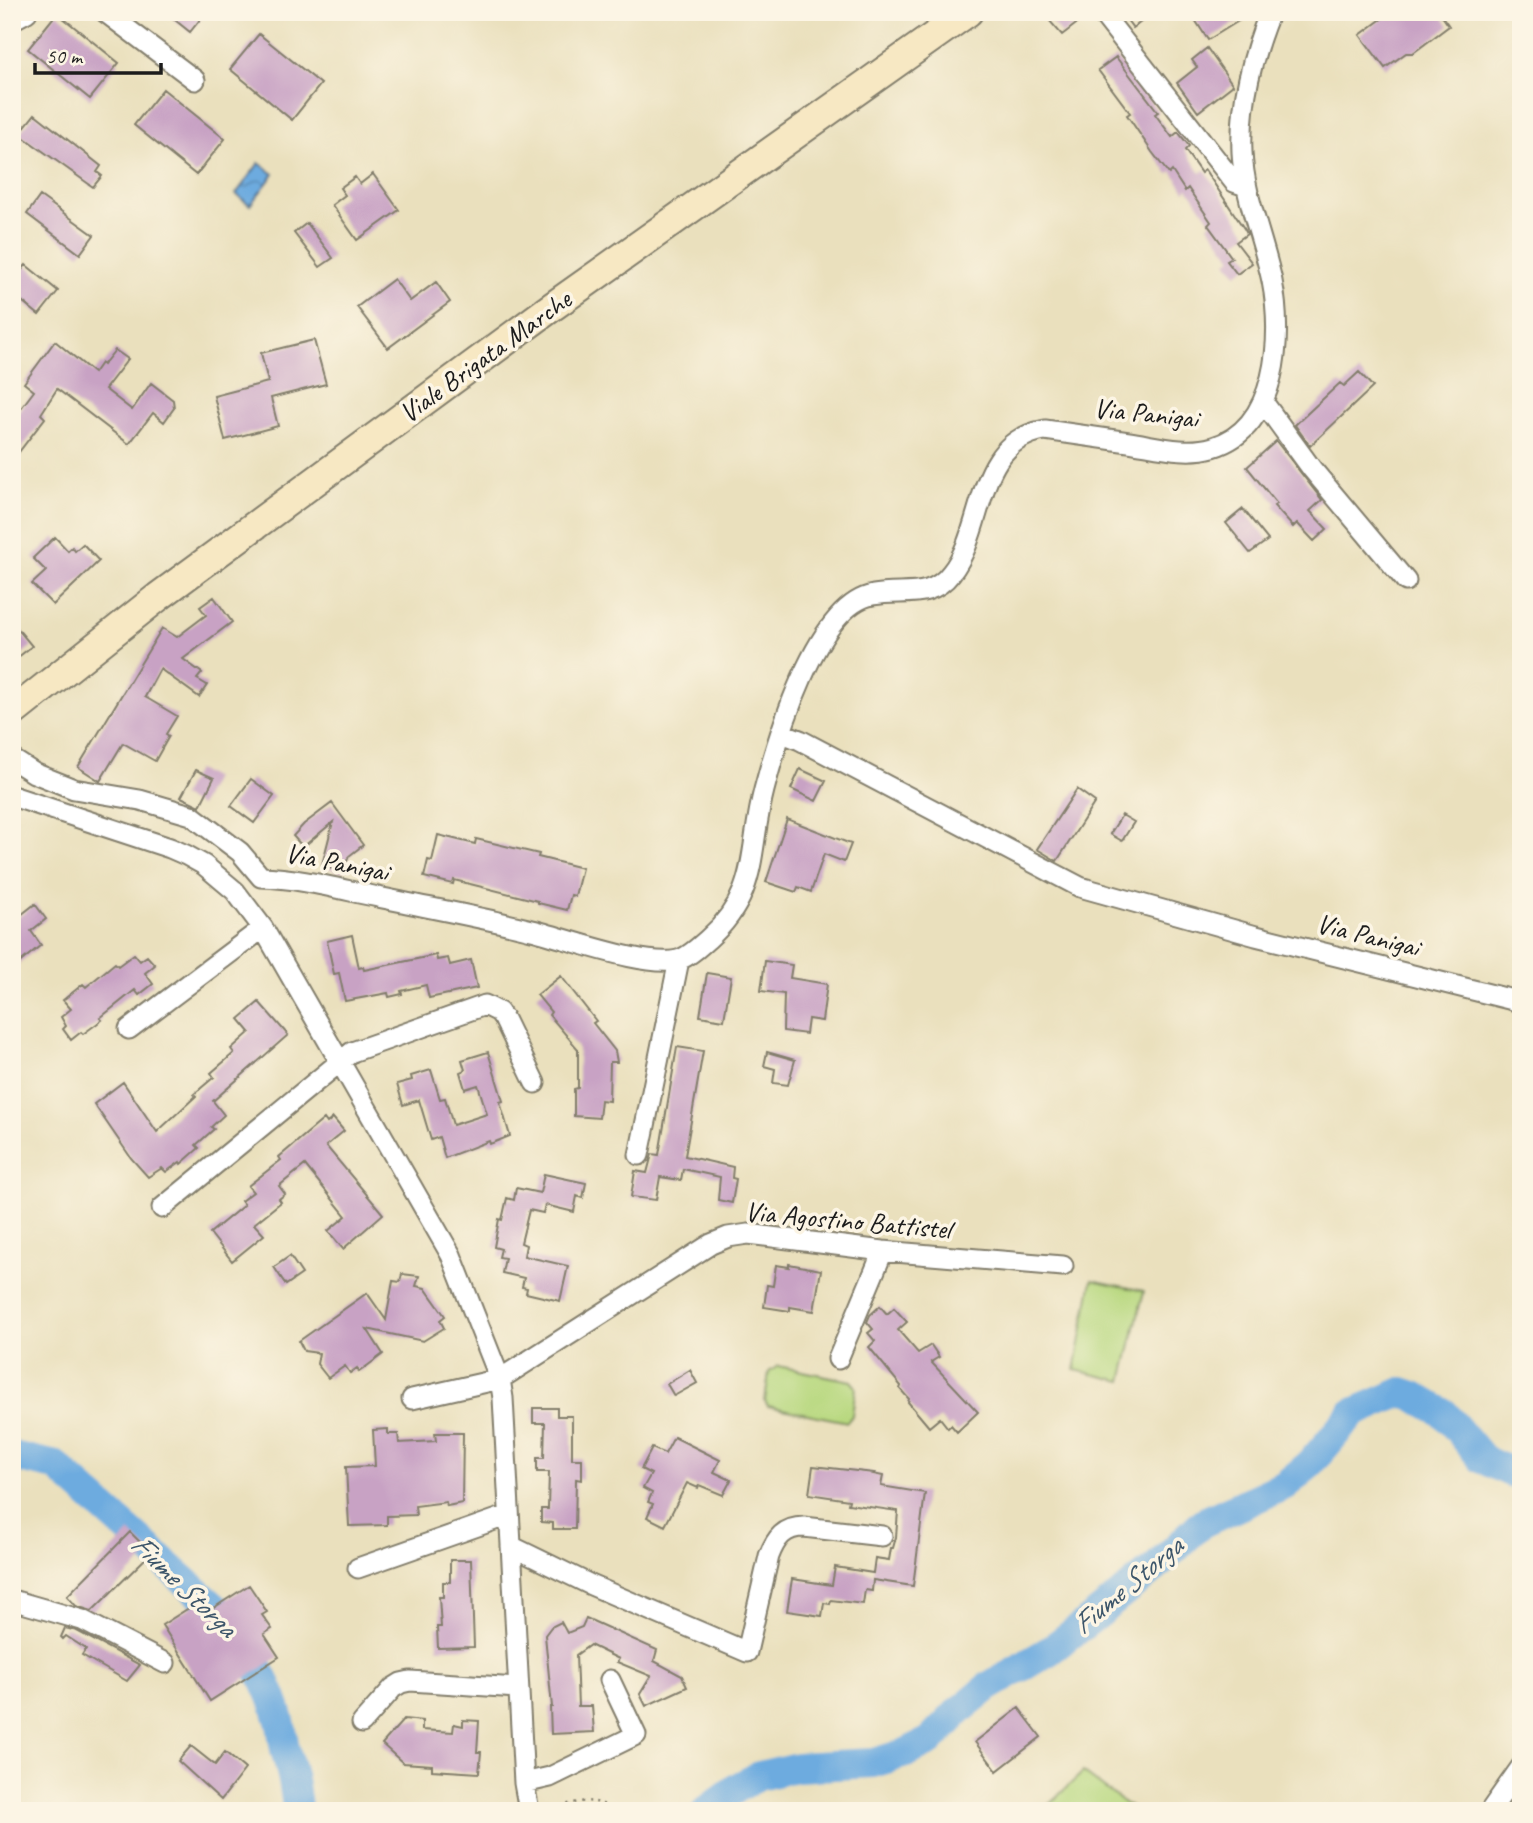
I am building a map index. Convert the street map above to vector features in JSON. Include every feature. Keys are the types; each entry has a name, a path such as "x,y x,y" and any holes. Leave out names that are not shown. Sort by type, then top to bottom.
{"street":[{"path":"12,20 27,12"},
{"path":"105,12 195,80"},
{"name":"Viale Brigata Marche","path":"12,713 169,588 549,309 968,12"},
{"path":"1101,12 1234,182 1240,184"},
{"name":"Via Panigai","path":"12,759 34,773 74,789 140,800 191,815 240,852 261,877 318,885 531,929 641,958 680,960 716,932 740,901 747,882 761,803 782,733 805,671 831,626 844,610 858,600 874,594 927,592 950,575 961,559 994,468 1008,447 1030,433 1045,430 1175,450 1213,447 1243,429 1264,403 1274,359 1275,306 1265,251 1247,187 1242,149 1243,116 1250,75 1270,12"},
{"path":"1264,403 1318,476 1406,581"},
{"name":"Via Panigai","path":"782,733 1080,887 1328,955 1521,1002"},
{"path":"12,796 170,848 204,865 235,891 263,928 451,1255 500,1379 503,1398 524,1783 537,1810"},
{"path":"235,891 248,880 261,877"},
{"path":"129,1029 263,928"},
{"path":"639,1155 680,960"},
{"path":"162,1208 352,1052 485,1005 499,1012 504,1019 535,1083"},
{"name":"Via Agostino Battistel","path":"412,1399 500,1379 710,1244 728,1237 748,1234 883,1251 1063,1266"},
{"path":"838,1359 883,1251"},
{"path":"358,1568 509,1515"},
{"path":"511,1546 591,1585 747,1652 769,1556 775,1541 784,1531 804,1527 882,1536"},
{"path":"12,1600 82,1620 165,1663"},
{"path":"524,1783 550,1777 636,1735 610,1680"},
{"path":"362,1723 393,1688 401,1683 410,1681 518,1688"},
{"path":"1490,1811 1521,1767"}],"path":[{"path":"537,1810 593,1801 604,1803 612,1811"}],"green space":[{"path":"1092,1280 1144,1291 1122,1381 1075,1370"},
{"path":"778,1366 851,1381 856,1387 852,1416 847,1422 768,1406 765,1401 769,1372"},
{"path":"1083,1772 1135,1811 1042,1811"}],"water":[{"path":"259,163 274,174 250,205 236,194"}],"building":[{"path":"165,12 206,12 190,32"},
{"path":"1042,12 1089,12 1089,14 1062,35"},
{"path":"1121,12 1154,12 1133,28"},
{"path":"1190,12 1253,12 1208,40"},
{"path":"1391,12 1439,12 1449,26 1413,53 1406,53 1385,68 1360,35"},
{"path":"57,13 119,63 90,99 28,49"},
{"path":"259,34 321,84 292,120 230,69"},
{"path":"1207,48 1233,85 1198,112 1177,83 1197,67 1192,60"},
{"path":"1116,57 1158,112 1155,114 1172,137 1178,132 1189,146 1185,150 1201,173 1205,170 1245,230 1247,234 1236,242 1252,263 1237,274 1227,261 1232,258 1208,225 1211,222 1188,188 1185,191 1172,171 1169,174 1152,152 1127,115 1130,113 1098,70"},
{"path":"163,89 225,139 196,175 134,125"},
{"path":"35,114 101,166 97,172 102,176 93,187 19,134"},
{"path":"373,174 399,210 357,240 332,205 345,195 340,188 355,177 360,184"},
{"path":"40,196 94,235 80,254 27,214"},
{"path":"307,223 333,258 320,267 294,233"},
{"path":"26,265 58,291 39,315 12,293 12,281"},
{"path":"394,279 410,301 436,282 450,302 388,348 357,307"},
{"path":"314,340 326,384 271,398 278,426 225,440 214,396 268,382 261,353"},
{"path":"55,341 94,373 115,350 128,359 105,389 132,410 151,383 173,400 174,408 164,422 153,413 129,444 57,389 41,414 45,418 12,461 12,420 34,391 24,383"},
{"path":"1359,372 1373,387 1310,446 1295,425 1340,383 1344,386"},
{"path":"1276,441 1322,500 1310,511 1327,529 1314,541 1297,523 1293,527 1274,506 1277,504 1247,467"},
{"path":"1243,509 1268,540 1250,553 1226,523"},
{"path":"55,537 68,551 72,547 75,551 83,544 99,561 53,605 32,584 46,571 33,558"},
{"path":"214,597 232,622 183,659 202,673 197,679 207,685 199,697 160,669 145,697 177,716 155,761 123,743 100,781 78,767 162,628 177,637 206,615 200,607"},
{"path":"12,622 32,646 12,662"},
{"path":"800,769 826,781 816,801 791,789"},
{"path":"196,770 214,778 200,806 181,797"},
{"path":"251,779 274,796 254,823 231,806"},
{"path":"1077,789 1095,802 1057,861 1037,849"},
{"path":"332,803 363,845 349,856 342,873 322,865 333,822 303,847 293,836"},
{"path":"1122,815 1134,822 1122,841 1110,834"},
{"path":"787,819 851,844 844,862 824,854 811,892 798,887 796,892 766,882"},
{"path":"438,835 475,844 476,839 539,854 538,857 582,868 575,896 571,895 567,910 454,880 453,884 424,877 428,860 432,861"},
{"path":"35,904 46,919 31,931 41,945 18,964 12,956 12,922"},
{"path":"352,935 359,968 363,967 364,970 436,955 437,960 448,958 450,965 471,960 477,988 429,998 426,985 389,997 388,993 345,1001 339,973 334,974 327,941"},
{"path":"134,954 140,961 147,956 155,965 145,973 153,984 139,995 135,990 100,1018 102,1020 71,1040 63,1029 66,1026 61,1017 71,1009 63,1000 83,984 86,987 115,963 118,966"},
{"path":"765,961 792,965 790,978 827,984 822,1021 808,1019 806,1034 783,1031 784,994 761,991"},
{"path":"707,973 731,977 724,1020 700,1016"},
{"path":"561,976 596,1021 593,1023 615,1051 617,1062 610,1062 609,1101 601,1100 599,1118 574,1116 574,1089 578,1088 578,1049 549,1015 551,1012 537,995"},
{"path":"259,1002 288,1035 213,1101 224,1115 211,1127 214,1129 196,1145 199,1148 181,1164 180,1162 166,1172 162,1168 148,1177 131,1158 94,1104 123,1082 157,1132 196,1096 194,1094 214,1077 211,1073 234,1053 231,1049 250,1032 239,1019"},
{"path":"677,1047 703,1051 685,1156 733,1167 732,1178 736,1179 732,1203 718,1200 720,1177 683,1169 681,1180 660,1177 656,1200 631,1197 635,1171 647,1173 652,1154 659,1155"},
{"path":"488,1052 510,1136 445,1158 439,1137 431,1140 419,1100 403,1105 397,1084 431,1070 440,1099 445,1098 453,1125 487,1114 478,1085 465,1089 460,1072 465,1070 462,1060"},
{"path":"767,1052 795,1060 788,1085 773,1083 775,1069 764,1066"},
{"path":"333,1118 344,1131 326,1146 383,1214 343,1249 328,1231 346,1216 305,1165 279,1186 285,1194 279,1199 281,1202 254,1224 264,1235 232,1261 210,1233 244,1205 241,1201 253,1192 248,1186 281,1160 279,1157 324,1119 327,1123"},
{"path":"544,1174 586,1183 583,1198 577,1196 574,1212 545,1205 543,1213 529,1210 521,1243 526,1245 524,1256 568,1266 560,1301 526,1293 527,1288 522,1287 524,1278 502,1273 505,1258 499,1257 501,1249 494,1247 499,1219 502,1220 507,1198 514,1200 516,1188 540,1193"},
{"path":"290,1256 302,1274 286,1285 274,1267"},
{"path":"789,1264 821,1270 814,1311 764,1307 767,1285 773,1286 776,1265 789,1267"},
{"path":"402,1274 419,1276 416,1286 425,1288 445,1316 440,1320 444,1328 423,1341 367,1329 383,1354 359,1372 357,1368 350,1373 345,1366 328,1378 317,1364 319,1353 304,1351 299,1341 367,1293 386,1320 393,1281 400,1282"},
{"path":"880,1306 887,1314 894,1308 907,1322 898,1330 918,1353 931,1345 939,1357 931,1362 978,1412 957,1432 951,1425 948,1428 940,1418 929,1427 908,1402 909,1399 900,1389 901,1386 869,1347 875,1341 868,1333 873,1329 867,1322"},
{"path":"690,1370 697,1383 674,1396 667,1384"},
{"path":"533,1408 557,1408 557,1416 572,1416 572,1459 582,1459 582,1480 576,1479 575,1529 553,1529 553,1523 541,1522 541,1509 548,1509 549,1472 537,1472 537,1458 544,1458 545,1423 533,1423"},
{"path":"388,1429 388,1434 398,1434 399,1443 436,1441 435,1433 463,1433 462,1503 415,1506 416,1515 387,1516 387,1525 349,1526 346,1467 375,1466 373,1430"},
{"path":"674,1437 720,1460 714,1472 731,1480 723,1495 687,1483 665,1526 647,1517 653,1504 648,1502 652,1493 643,1488 651,1474 641,1469 652,1448 665,1454"},
{"path":"813,1466 874,1473 883,1476 881,1486 925,1493 913,1586 873,1580 872,1591 865,1590 863,1604 831,1600 830,1604 824,1603 822,1616 787,1611 792,1579 832,1585 835,1567 873,1573 875,1558 889,1560 896,1537 898,1511 848,1504 849,1500 809,1494"},
{"path":"130,1532 151,1553 92,1611 76,1606 67,1596"},
{"path":"450,1560 471,1560 474,1647 438,1648 437,1627 441,1627 439,1597 443,1597 443,1582 450,1582"},
{"path":"249,1585 267,1612 262,1615 272,1629 264,1634 279,1657 210,1701 162,1625 200,1601 207,1612"},
{"path":"586,1618 657,1650 654,1661 682,1676 687,1687 646,1706 640,1694 651,1676 617,1662 619,1659 590,1645 576,1655 578,1706 592,1706 594,1732 551,1734 552,1707 545,1635 551,1627 561,1622 567,1633 582,1627"},
{"path":"65,1628 77,1631 140,1665 127,1681 82,1655 86,1649 66,1636 63,1639 61,1637"},
{"path":"1019,1708 1041,1737 997,1771 975,1742"},
{"path":"404,1719 422,1721 422,1730 453,1732 454,1724 463,1726 463,1720 479,1721 479,1773 432,1770 432,1765 403,1763 382,1744"},
{"path":"191,1746 215,1765 225,1752 245,1769 221,1800 178,1761"}],"waterway":[{"name":"Fiume Storga","path":"706,1811 738,1787 759,1776 797,1767 873,1763 906,1753 930,1741 959,1711 988,1687 1049,1651 1090,1620 1156,1567 1202,1523 1285,1485 1310,1464 1353,1413 1402,1392 1445,1414 1482,1459 1521,1477"},
{"name":"Fiume Storga","path":"12,1456 56,1466 221,1613 256,1664 276,1706 297,1811"}]}
